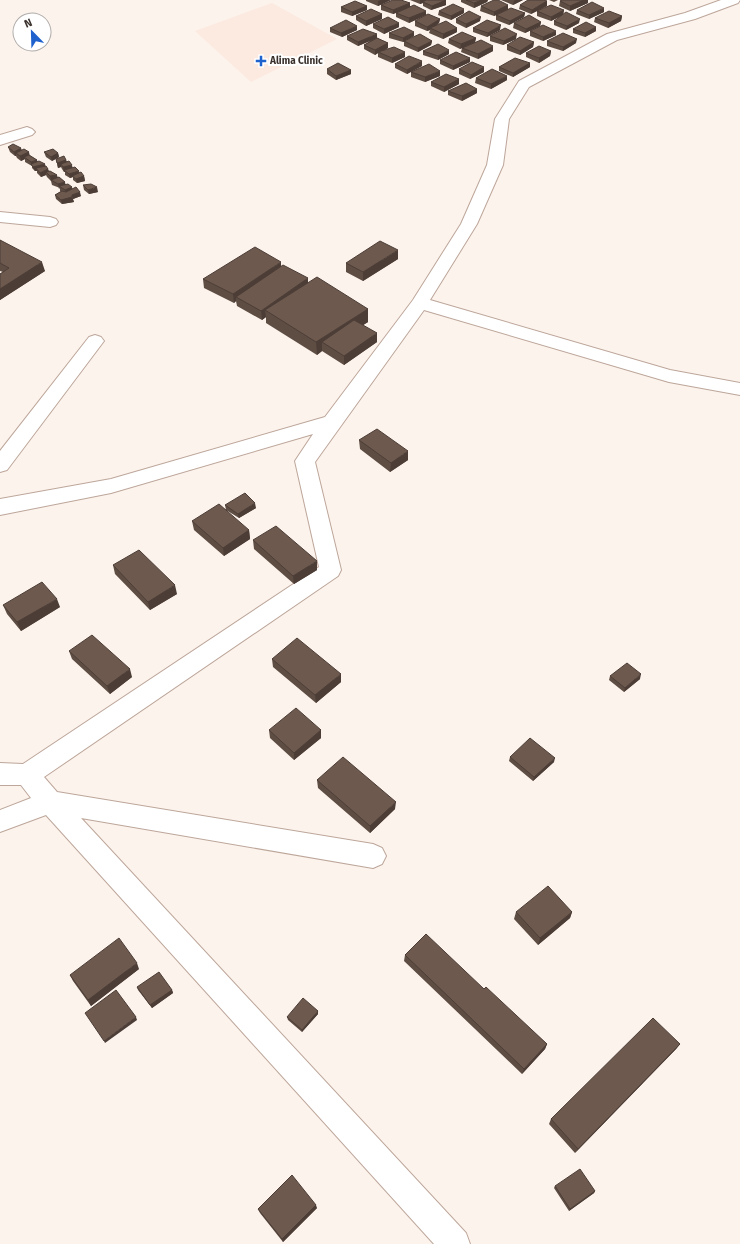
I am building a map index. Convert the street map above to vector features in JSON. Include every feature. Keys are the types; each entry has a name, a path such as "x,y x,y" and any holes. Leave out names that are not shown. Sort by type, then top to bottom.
{"street":[{"path":"0,774 27,775 330,570 305,461 420,303 469,224 495,165 502,119 524,84 612,38 690,16 733,0"},
{"path":"0,140 27,132"},
{"path":"0,216 50,222"},
{"path":"420,303 669,376 740,389"},
{"path":"0,465 95,341"},
{"path":"0,507 111,486 332,422"},
{"path":"27,775 50,802 455,1244"},
{"path":"0,821 50,802 373,856"}],"shaded area":[{"name":"Alima Clinic","path":"272,3 337,39 251,82 195,31"}],"building":[{"path":"393,0 401,0 410,3 393,10 381,5"},
{"path":"426,0 446,0 432,6 423,2"},
{"path":"466,0 482,0 474,3"},
{"path":"494,0 498,0 508,5 494,12 481,6"},
{"path":"528,0 547,1 532,10 520,5"},
{"path":"584,0 570,6 560,1"},
{"path":"355,1 367,6 352,12 341,7"},
{"path":"592,2 604,8 589,15 577,10"},
{"path":"453,4 464,9 451,16 439,11"},
{"path":"414,5 426,11 409,18 396,13"},
{"path":"551,5 564,10 551,17 537,11"},
{"path":"511,8 525,13 510,21 496,15"},
{"path":"371,9 382,14 366,21 356,16"},
{"path":"469,11 481,17 466,24 456,19"},
{"path":"609,11 622,16 609,23 595,18"},
{"path":"566,12 580,19 567,26 554,21"},
{"path":"428,14 440,19 427,27 415,21"},
{"path":"529,15 541,22 526,29 514,23"},
{"path":"388,17 399,23 384,29 373,24"},
{"path":"346,20 357,26 341,33 330,28"},
{"path":"487,20 501,25 488,33 473,28"},
{"path":"446,21 457,28 443,34 430,28"},
{"path":"586,22 596,27 585,33 573,29"},
{"path":"543,25 556,31 543,37 530,31"},
{"path":"404,27 414,32 403,38 389,33"},
{"path":"505,28 517,34 504,41 490,36"},
{"path":"363,29 377,34 358,42 347,36"},
{"path":"462,32 476,38 461,44 449,39"},
{"path":"563,33 577,39 563,47 547,41"},
{"path":"420,34 432,41 418,48 404,41"},
{"path":"520,37 534,42 520,51 507,45"},
{"path":"377,38 388,43 375,50 364,45"},
{"path":"481,40 493,46 478,54 462,48"},
{"path":"438,44 449,50 438,56 423,51"},
{"path":"539,46 551,51 539,58 526,53"},
{"path":"394,47 405,52 392,58 378,52"},
{"path":"456,52 470,58 453,66 440,60"},
{"path":"409,56 422,61 407,70 395,64"},
{"path":"515,58 530,63 513,73 499,67"},
{"path":"472,62 484,67 471,75 459,69"},
{"path":"338,63 351,70 336,76 327,69"},
{"path":"429,64 440,71 425,77 411,72"},
{"path":"492,69 507,76 491,84 476,78"},
{"path":"446,74 459,79 444,87 431,82"},
{"path":"466,83 477,89 462,96 448,91"},
{"path":"13,144 21,148 14,152 8,147"},
{"path":"24,149 29,152 20,156 16,153"},
{"path":"53,149 58,153 51,157 44,152"},
{"path":"29,155 37,160 31,162 24,157"},
{"path":"64,156 66,160 57,163 56,159"},
{"path":"39,161 45,164 33,167 31,164"},
{"path":"69,161 72,165 63,167 61,164"},
{"path":"46,166 48,169 40,173 36,168"},
{"path":"75,167 79,171 69,174 64,170"},
{"path":"50,171 57,175 50,176 46,172"},
{"path":"81,172 84,176 76,179 72,176"},
{"path":"59,177 65,182 58,184 51,180"},
{"path":"68,184 72,187 65,190 59,186"},
{"path":"91,184 97,187 88,190 83,185"},
{"path":"76,187 80,192 72,195 72,197 61,200 55,195 62,191 66,192"},
{"path":"0,240 42,262 0,289 0,274 9,268 0,263"},
{"path":"380,241 398,250 363,272 346,263"},
{"path":"255,247 281,262 233,294 203,279"},
{"path":"283,265 308,278 261,311 236,297"},
{"path":"317,277 368,309 316,342 265,310"},
{"path":"354,320 377,333 344,356 322,342"},
{"path":"377,429 408,451 391,463 359,440"},
{"path":"245,493 255,503 238,514 225,505"},
{"path":"219,504 249,530 223,548 192,521"},
{"path":"276,526 317,561 293,576 253,540"},
{"path":"139,550 175,585 148,602 113,565"},
{"path":"42,582 57,599 17,622 3,605"},
{"path":"92,635 130,669 107,686 69,651"},
{"path":"297,638 341,674 315,695 272,659"},
{"path":"627,663 641,674 625,688 610,676"},
{"path":"296,708 321,730 294,753 269,730"},
{"path":"530,738 555,758 534,777 510,757"},
{"path":"343,757 396,802 370,826 317,780"},
{"path":"548,886 572,912 540,938 516,912"},
{"path":"426,934 484,989 486,987 547,1044 524,1069 405,955"},
{"path":"119,938 137,963 88,1000 70,975"},
{"path":"159,972 172,990 150,1005 137,987"},
{"path":"116,990 136,1017 104,1041 85,1013"},
{"path":"303,998 318,1011 302,1030 287,1017"},
{"path":"653,1018 680,1044 578,1149 551,1119"},
{"path":"580,1169 595,1191 570,1209 555,1186"},
{"path":"292,1175 316,1205 282,1239 258,1209"}],"place":[{"name":"Alima Clinic","path":"261,61"}]}
